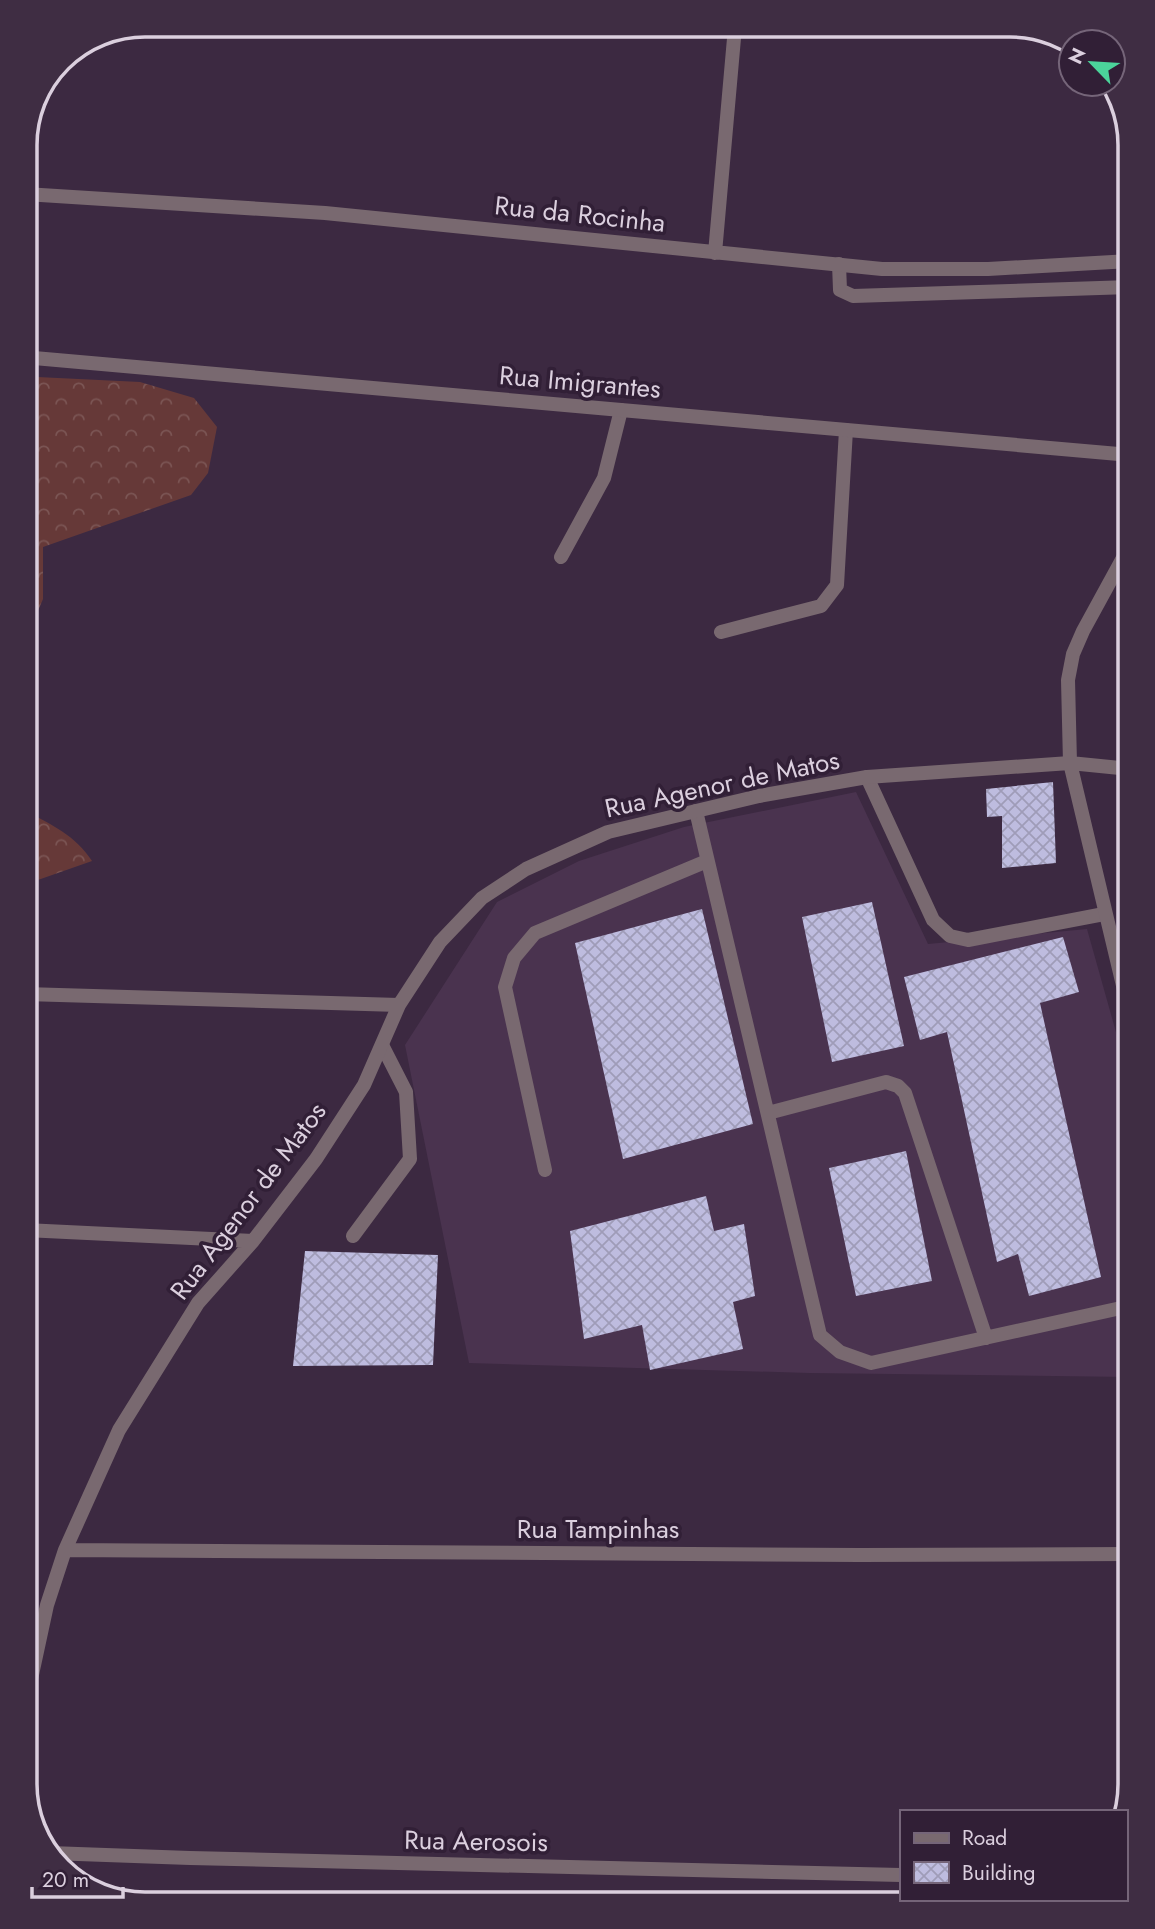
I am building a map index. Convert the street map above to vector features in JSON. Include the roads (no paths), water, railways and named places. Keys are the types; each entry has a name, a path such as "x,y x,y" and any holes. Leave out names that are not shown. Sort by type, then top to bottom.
{"street":[{"path":"715,253 734,37"},
{"name":"Rua da Rocinha","path":"37,195 326,213 882,269 988,269 1118,262"},
{"path":"839,264 840,290 853,296 1118,287"},
{"name":"Rua Imigrantes","path":"37,358 1118,454"},
{"path":"561,557 604,478 621,410"},
{"path":"722,632 821,606 837,585 846,429"},
{"path":"1118,567 1083,631 1073,654 1068,680 1070,763 1118,968"},
{"name":"Rua Agenor de Matos","path":"37,1649 47,1605 65,1550 119,1430 198,1303 253,1241 316,1159 364,1085 399,1005 440,942 482,898 526,869 608,832 759,796 867,777 1070,763 1118,768"},
{"path":"867,777 933,920 950,936 968,940 1104,914"},
{"path":"696,811 820,1335 840,1352 871,1363 1118,1309"},
{"path":"545,1170 505,987 514,958 535,933 707,861"},
{"path":"37,994 399,1005"},
{"path":"354,1236 410,1159 406,1092 382,1045"},
{"path":"768,1113 887,1082 898,1086 905,1093 986,1338"},
{"path":"37,1231 253,1241"},
{"name":"Rua Tampinhas","path":"65,1550 1118,1554"},
{"name":"Rua Aerosois","path":"63,1853 900,1875"}]}
